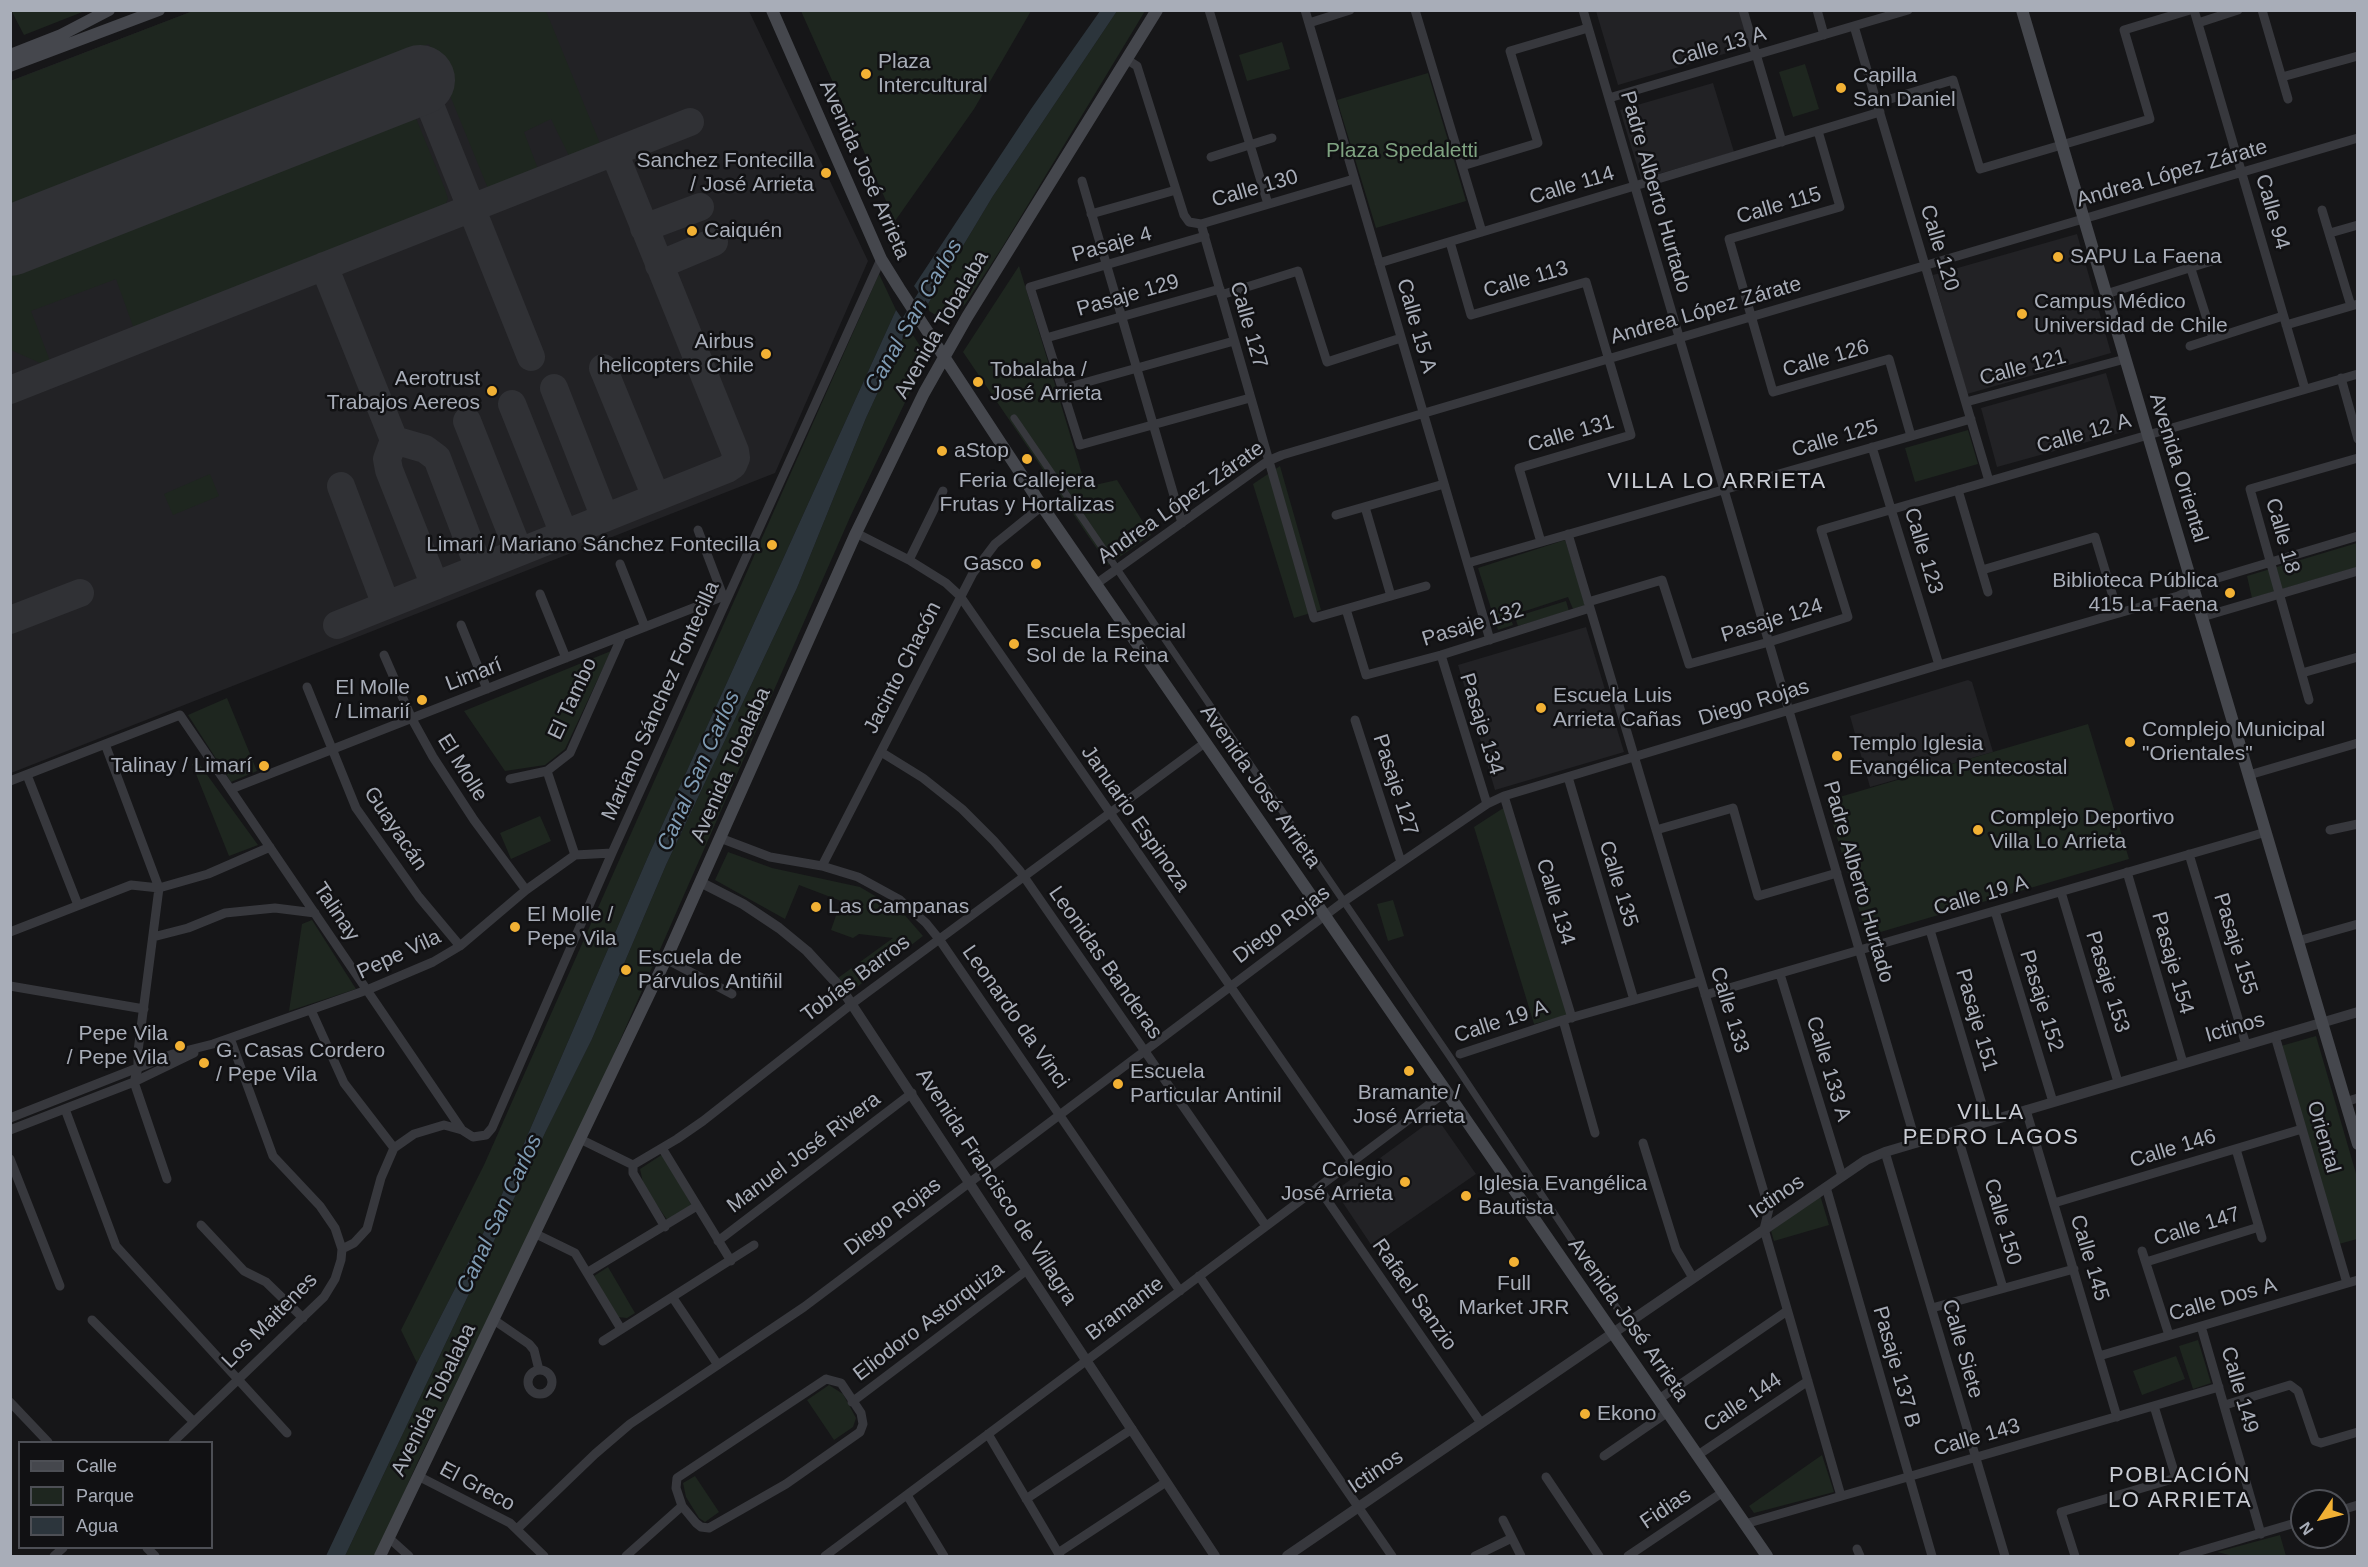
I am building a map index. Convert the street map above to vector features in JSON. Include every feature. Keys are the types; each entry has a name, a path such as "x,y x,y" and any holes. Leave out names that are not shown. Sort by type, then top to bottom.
{"main road":[{"path":"10,55 61,35 109,10"},
{"path":"10,66 159,10"},
{"name":"Avenida José Arrieta","path":"772,10 881,259 899,288 1042,506 1767,1557"},
{"name":"Avenida Tobalaba","path":"380,1557 666,959 856,534 944,356 1157,10"},
{"name":"Avenida Oriental","path":"2022,10 2322,1022 2351,1100 2358,1144"}],"street":[{"path":"1209,10 1268,204"},
{"name":"Calle 15 A","path":"1305,10 1490,640"},
{"path":"1309,23 1350,10"},
{"path":"1415,10 1482,232"},
{"name":"Padre Alberto Hurtado","path":"1583,10 1916,1143"},
{"path":"1743,10 1782,142"},
{"path":"1817,10 1824,35"},
{"name":"Calle 13 A","path":"1609,98 1908,10"},
{"path":"2061,145 2151,118 2124,30 2192,10"},
{"name":"Calle 94","path":"2192,10 2198,23 2305,389"},
{"path":"2198,23 2238,10"},
{"path":"2262,10 2288,99"},
{"name":"Calle 120","path":"1854,26 1989,481"},
{"path":"1462,166 1538,143 1510,51 1588,28"},
{"path":"2282,77 2358,56"},
{"name":"Calle 127","path":"1126,59 1137,66 1184,215 1189,222 1201,224 1314,618 1346,609"},
{"name":"Calle 114","path":"1379,263 1818,131 1953,80 1980,169 2061,145"},
{"name":"Calle 115","path":"1751,317 1729,239 1840,207 1818,131"},
{"path":"1210,157 1272,138"},
{"name":"Andrea López Zárate","path":"1096,584 1268,461 1423,413 2358,138"},
{"name":"Calle 130","path":"1201,224 1354,179"},
{"path":"1082,181 1182,523"},
{"path":"1091,214 1176,190"},
{"path":"2190,346 2285,320 2354,305 2322,210"},
{"path":"2330,233 2358,225"},
{"name":"Pasaje 4","path":"1046,338 1030,287 1205,236"},
{"name":"Calle 113","path":"1450,242 1471,315 1586,282 1608,359"},
{"name":"Mariano Sánchez Fontecilla","path":"462,1130 478,1137 486,1135 492,1128 726,595 881,259"},
{"path":"2106,294 2215,260"},
{"path":"2191,269 2213,338"},
{"name":"Pasaje 129","path":"1046,338 1298,271 1327,362 1401,338"},
{"name":"Calle 126","path":"1751,317 1773,393 1889,359 1911,436"},
{"path":"1046,338 1080,445 1250,398"},
{"path":"1062,389 1234,341"},
{"name":"Calle 131","path":"1541,542 1519,468 1631,435 1608,359"},
{"name":"Calle 121","path":"1966,402 2125,359"},
{"name":"Calle 12 A","path":"1821,530 2358,374"},
{"path":"2340,378 2358,439"},
{"path":"1014,418 1343,902 1455,1056 1627,1323"},
{"name":"Calle 125","path":"1468,564 1971,418"},
{"name":"Calle 123","path":"1872,447 1939,665"},
{"name":"Calle 18","path":"2309,700 2250,489 2358,458"},
{"path":"1336,515 1444,484"},
{"path":"1958,490 1988,592"},
{"path":"909,560 943,491"},
{"name":"Jacinto Chacón","path":"822,866 979,563 995,544 1042,506"},
{"path":"1365,507 1391,596"},
{"path":"698,530 726,595"},
{"name":"Pasaje 124","path":"1689,664 1848,617 1821,530"},
{"name":"Januario Espinoza","path":"856,534 909,560 946,583 960,596 1352,1162"},
{"name":"Calle 133","path":"1568,534 1769,1209 1764,1229 1841,1496"},
{"name":"Diego Rojas","path":"517,1528 618,1432 811,1302 1343,902 1487,804 1504,796 1939,665 2178,596 2211,580 2358,536"},
{"path":"1982,570 2095,537 2118,613"},
{"path":"620,564 645,627"},
{"path":"2202,617 2358,571"},
{"name":"Pasaje 132","path":"1346,609 1366,675 1490,640 1662,580 1689,664"},
{"path":"1346,609 1426,586"},
{"path":"540,594 566,658"},
{"name":"Limarí","path":"231,789 726,595"},
{"path":"461,624 487,689"},
{"name":"El Tambo","path":"510,779 547,771 570,753 622,636"},
{"name":"El Molle","path":"384,655 412,719 445,776 474,820 526,890"},
{"name":"Pasaje 134","path":"1441,655 1487,804"},
{"path":"2302,674 2358,657"},
{"name":"Guayacán","path":"307,687 356,808 418,897 460,946"},
{"name":"Talinay","path":"105,744 180,715 462,1130"},
{"name":"Pasaje 127","path":"1355,720 1401,862"},
{"name":"Tobías Barros","path":"633,1165 703,1121 852,1003 1206,742"},
{"path":"2249,776 2358,743"},
{"path":"10,781 105,744 159,888 138,1051 138,1068 134,1082 167,1179"},
{"name":"Leonidas Banderas","path":"881,752 923,778 962,809 1024,876 1266,1226"},
{"path":"547,771 575,855 612,854"},
{"path":"27,775 78,905"},
{"name":"Calle 135","path":"1568,777 1634,1000"},
{"name":"Calle 134","path":"1504,796 1568,1019 1595,1133"},
{"path":"1656,830 1733,808 1758,896 1837,873"},
{"path":"2330,830 2358,824"},
{"name":"Calle 19 A","path":"1706,995 2266,832"},
{"name":"Leonardo da Vinci","path":"720,838 770,857 822,866 858,876 885,891 913,911 939,939 1180,1291"},
{"path":"10,932 131,885 159,888 208,874 270,847"},
{"name":"Pasaje 155","path":"2189,854 2246,1045"},
{"name":"Pepe Vila","path":"10,1118 173,1054 213,1044 311,1010 367,990 433,962 460,946 526,890 575,855"},
{"name":"Pasaje 154","path":"2127,872 2183,1063"},
{"name":"Avenida Francisco de Villagra","path":"700,882 743,904 787,934 823,967 852,1003 1215,1557"},
{"name":"Pasaje 153","path":"2061,892 2118,1083"},
{"path":"153,937 188,928 225,913 275,908 315,913"},
{"name":"Pasaje 152","path":"1995,911 2053,1102"},
{"path":"2298,941 2358,924"},
{"name":"Pasaje 151","path":"1930,930 1987,1121"},
{"path":"666,959 732,994"},
{"name":"Calle 133 A","path":"1780,974 1842,1176"},
{"name":"Calle 19 A","path":"1455,1056 1568,1019 1701,981"},
{"path":"10,986 144,1009"},
{"path":"311,1010 344,1083 394,1148"},
{"name":"Ictinos","path":"1287,1557 1866,1160 1987,1121 2358,1011"},
{"name":"Oriental","path":"2275,1036 2347,1283"},
{"path":"230,1038 273,1156 320,1206 335,1228 342,1249 354,1243 367,1228 381,1178 394,1148 414,1134 444,1125 462,1130"},
{"name":"Pepe Vila","path":"10,1130 134,1082 213,1044"},
{"name":"Bramante","path":"825,1557 1447,1091"},
{"name":"Manuel José Rivera","path":"718,1241 912,1093"},
{"path":"47,1103 51,1114"},
{"path":"65,1109 116,1246 287,1433"},
{"name":"Calle 145","path":"2026,1110 2117,1417"},
{"name":"Calle 146","path":"2054,1203 2302,1129"},
{"name":"Calle 150","path":"1956,1131 2003,1288"},
{"path":"580,1139 633,1165 633,1173 665,1227"},
{"path":"1643,1143 1676,1249 1693,1278"},
{"path":"662,1148 731,1261"},
{"name":"Calle 147","path":"2236,1149 2262,1238"},
{"name":"Calle Siete","path":"1885,1152 2005,1557"},
{"path":"10,1159 60,1286"},
{"name":"Rafael Sanzio","path":"1318,1187 1481,1423"},
{"name":"Pasaje 137 B","path":"1826,1187 1932,1557"},
{"path":"588,1272 697,1206"},
{"path":"201,1225 244,1271 266,1282 303,1318"},
{"name":"Calle 147","path":"2146,1262 2259,1227"},
{"path":"536,1234 575,1253 621,1329"},
{"name":"Manuel José Rivera","path":"603,1341 754,1245"},
{"name":"Los Maitenes","path":"175,1441 303,1318 330,1289 339,1270 342,1249"},
{"name":"Calle 147","path":"2142,1251 2169,1335"},
{"path":"1932,1308 2074,1269"},
{"name":"Eliodoro Astorquiza","path":"852,1402 1027,1270"},
{"path":"1199,1276 1392,1557"},
{"name":"Calle Dos A","path":"2099,1356 2358,1280"},
{"path":"673,1298 718,1365"},
{"path":"1659,1399 1787,1311"},
{"path":"92,1320 194,1422"},
{"path":"494,1320 530,1344 534,1350 538,1370"},
{"name":"Calle 149","path":"2201,1326 2261,1533"},
{"name":"Eliodoro Astorquiza","path":"826,1379 841,1383 852,1402 861,1413 863,1424 860,1432 786,1484 710,1528 701,1527 682,1506 676,1488 677,1478 682,1473 756,1427 826,1379"},
{"name":"Calle 144","path":"1698,1455 1808,1381"},
{"path":"2225,1405 2290,1385 2298,1391 2315,1441 2321,1443 2358,1432"},
{"name":"Calle 143","path":"1745,1524 2219,1387"},
{"path":"10,1402 46,1441"},
{"path":"2075,1557 2061,1512 2176,1478 2154,1406"},
{"path":"1604,1456 1668,1412"},
{"path":"1026,1499 1132,1430"},
{"path":"988,1434 1059,1555 1166,1482"},
{"name":"El Greco","path":"418,1476 503,1519 517,1528 544,1557"},
{"path":"1546,1477 1599,1557"},
{"name":"Fidias","path":"1628,1557 1723,1492"},
{"path":"907,1495 944,1557"},
{"path":"626,1557 682,1506"},
{"path":"1503,1520 1521,1557"},
{"path":"2183,1557 2290,1525"},
{"path":"389,1538 409,1557"},
{"path":"1475,1557 1512,1538"}],"shaded area":[{"path":"193,11 749,11 868,261 775,473 11,773 10,81"},
{"path":"1596,11 1740,11 1751,46 1618,85"},
{"path":"1713,83 1734,152 1641,179 1620,110"},
{"name":"Campus Médico Universidad de Chile","path":"2077,234 2111,353 1967,394 1933,275"},
{"path":"2106,373 2123,432 1997,467 1981,408"},
{"name":"Escuela Luis Arrieta Cañas","path":"1586,627 1624,752 1495,790 1458,665"},
{"path":"1968,680 1972,682 1993,752 1870,787 1850,716"},
{"name":"Colegio José Arrieta","path":"1432,1120 1439,1121 1476,1174 1372,1246 1335,1191"}],"green space":[{"path":"11,10 85,10 85,11 24,35"},
{"path":"193,11 546,11 601,146 571,160 551,119 524,132 538,169 489,191 429,44 11,210 11,81"},
{"path":"801,11 1031,11 974,109 895,221"},
{"path":"1117,11 1145,11 966,303 955,316 946,319 937,316 929,311 928,304 993,196"},
{"path":"1282,42 1290,69 1247,81 1239,55"},
{"path":"1805,64 1819,109 1793,117 1779,72"},
{"name":"Plaza Spedaletti","path":"1428,73 1466,201 1376,228 1337,100"},
{"path":"403,107 413,111 445,189 448,199 444,207 134,329 116,279 31,311 50,361 40,363 11,350 11,261"},
{"path":"1019,266 1086,487 1117,480 1151,535 1108,565 963,352"},
{"path":"879,274 896,310 650,852 496,1208 417,1363 401,1330 484,1165"},
{"path":"908,327 920,346 923,356 921,369 851,515 578,1136 418,1461 376,1556 345,1556 546,1131 592,1039 666,865 797,588 866,418"},
{"path":"1968,430 1978,464 1915,482 1905,448"},
{"path":"1280,466 1321,610 1294,618 1253,484"},
{"path":"210,474 219,496 173,515 164,494"},
{"path":"1565,540 1586,605 1573,609 1568,597 1510,616 1513,625 1498,630 1478,568"},
{"path":"2357,543 2357,567 2252,598 2247,576"},
{"path":"1566,601 1569,611 1518,626 1515,617"},
{"path":"611,651 565,749 545,765 505,771 464,711"},
{"path":"227,698 257,771 231,782 188,715"},
{"name":"Complejo Deportivo Villa Lo Arrieta","path":"2088,724 2129,859 1867,936 1826,801"},
{"path":"197,761 258,845 229,856 192,764"},
{"path":"1505,807 1568,1015 1534,1024 1474,827"},
{"path":"540,816 551,841 511,859 500,833"},
{"path":"728,852 772,868 860,887 902,912 923,936 853,990 838,978 893,938 859,934 853,938 831,930 841,901 799,885 785,919 715,880"},
{"path":"1393,900 1404,936 1388,941 1377,904"},
{"path":"312,920 356,989 289,1011 302,924"},
{"path":"2316,1036 2357,1177 2357,1239 2339,1244 2281,1046"},
{"path":"663,1154 692,1206 668,1221 644,1187 640,1169"},
{"path":"1820,1195 1829,1225 1774,1241 1771,1231"},
{"path":"608,1267 635,1313 627,1318 617,1317 594,1276"},
{"path":"2198,1340 2211,1383 2193,1389 2179,1346"},
{"path":"2176,1356 2185,1379 2142,1395 2133,1371"},
{"path":"829,1385 843,1394 856,1418 853,1427 834,1440 807,1400"},
{"path":"1822,1455 1834,1492 1754,1513 1749,1506"},
{"path":"695,1476 719,1512 705,1522 699,1518 686,1497 683,1483"},
{"path":"2280,1535 2286,1556 2233,1556 2217,1552"}],"water":[{"path":"1100,11 1117,11 993,196 928,304 914,286 1031,109"},
{"path":"896,310 908,327 866,418 797,588 666,865 592,1039 546,1131 345,1556 326,1556 417,1363 496,1208 650,852"}],"waterway":[{"name":"Canal San Carlos","path":"898,335 929,285"}],"taxiway":[{"path":"420,80 531,357"},
{"path":"10,390 690,122"},
{"path":"337,625 733,465 736,458 735,451 614,152"},
{"path":"644,228 700,207"},
{"path":"659,265 714,242"},
{"path":"324,266 394,440 387,459 389,470 435,586"},
{"path":"603,368 656,497"},
{"path":"554,388 605,518"},
{"path":"512,404 564,534"},
{"path":"467,421 519,552"},
{"path":"394,440 425,449 437,458 479,568"},
{"path":"341,486 386,605"},
{"path":"10,620 80,593"}],"runway":[{"path":"10,241 420,80"}],"place":[{"name":"Plaza Intercultural","path":"866,74"},
{"name":"Capilla San Daniel","path":"1841,88"},
{"name":"Sanchez Fontecilla / José Arrieta","path":"826,173"},
{"name":"Caiquén","path":"692,231"},
{"name":"SAPU La Faena","path":"2058,257"},
{"name":"Campus Médico Universidad de Chile","path":"2022,314"},
{"name":"Airbus helicopters Chile","path":"766,354"},
{"name":"Tobalaba / José Arrieta","path":"978,382"},
{"name":"Aerotrust Trabajos Aereos","path":"492,391"},
{"name":"aStop","path":"942,451"},
{"name":"Feria Callejera Frutas y Hortalizas","path":"1027,459"},
{"name":"Limari / Mariano Sánchez Fontecilla","path":"772,545"},
{"name":"Gasco","path":"1036,564"},
{"name":"Biblioteca Pública 415 La Faena","path":"2230,593"},
{"name":"Escuela Especial Sol de la Reina","path":"1014,644"},
{"name":"El Molle / Limarií","path":"422,700"},
{"name":"Escuela Luis Arrieta Cañas","path":"1541,708"},
{"name":"Complejo Municipal \"Orientales\"","path":"2130,742"},
{"name":"Templo Iglesia Evangélica Pentecostal","path":"1837,756"},
{"name":"Talinay / Limarí","path":"264,766"},
{"name":"Complejo Deportivo Villa Lo Arrieta","path":"1978,830"},
{"name":"Las Campanas","path":"816,907"},
{"name":"El Molle / Pepe Vila","path":"515,927"},
{"name":"Escuela de Párvulos Antiñil","path":"626,970"},
{"name":"Pepe Vila / Pepe Vila","path":"180,1046"},
{"name":"G. Casas Cordero / Pepe Vila","path":"204,1063"},
{"name":"Bramante / José Arrieta","path":"1409,1071"},
{"name":"Escuela Particular Antinil","path":"1118,1084"},
{"name":"Colegio José Arrieta","path":"1405,1182"},
{"name":"Iglesia Evangélica Bautista","path":"1466,1196"},
{"name":"Full Market JRR","path":"1514,1262"},
{"name":"Ekono","path":"1585,1414"}],"district":[{"name":"VILLA LO ARRIETA","path":"1717,482"},
{"name":"VILLA PEDRO LAGOS","path":"1991,1126"},
{"name":"POBLACIÓN LO ARRIETA","path":"2180,1488"}]}
